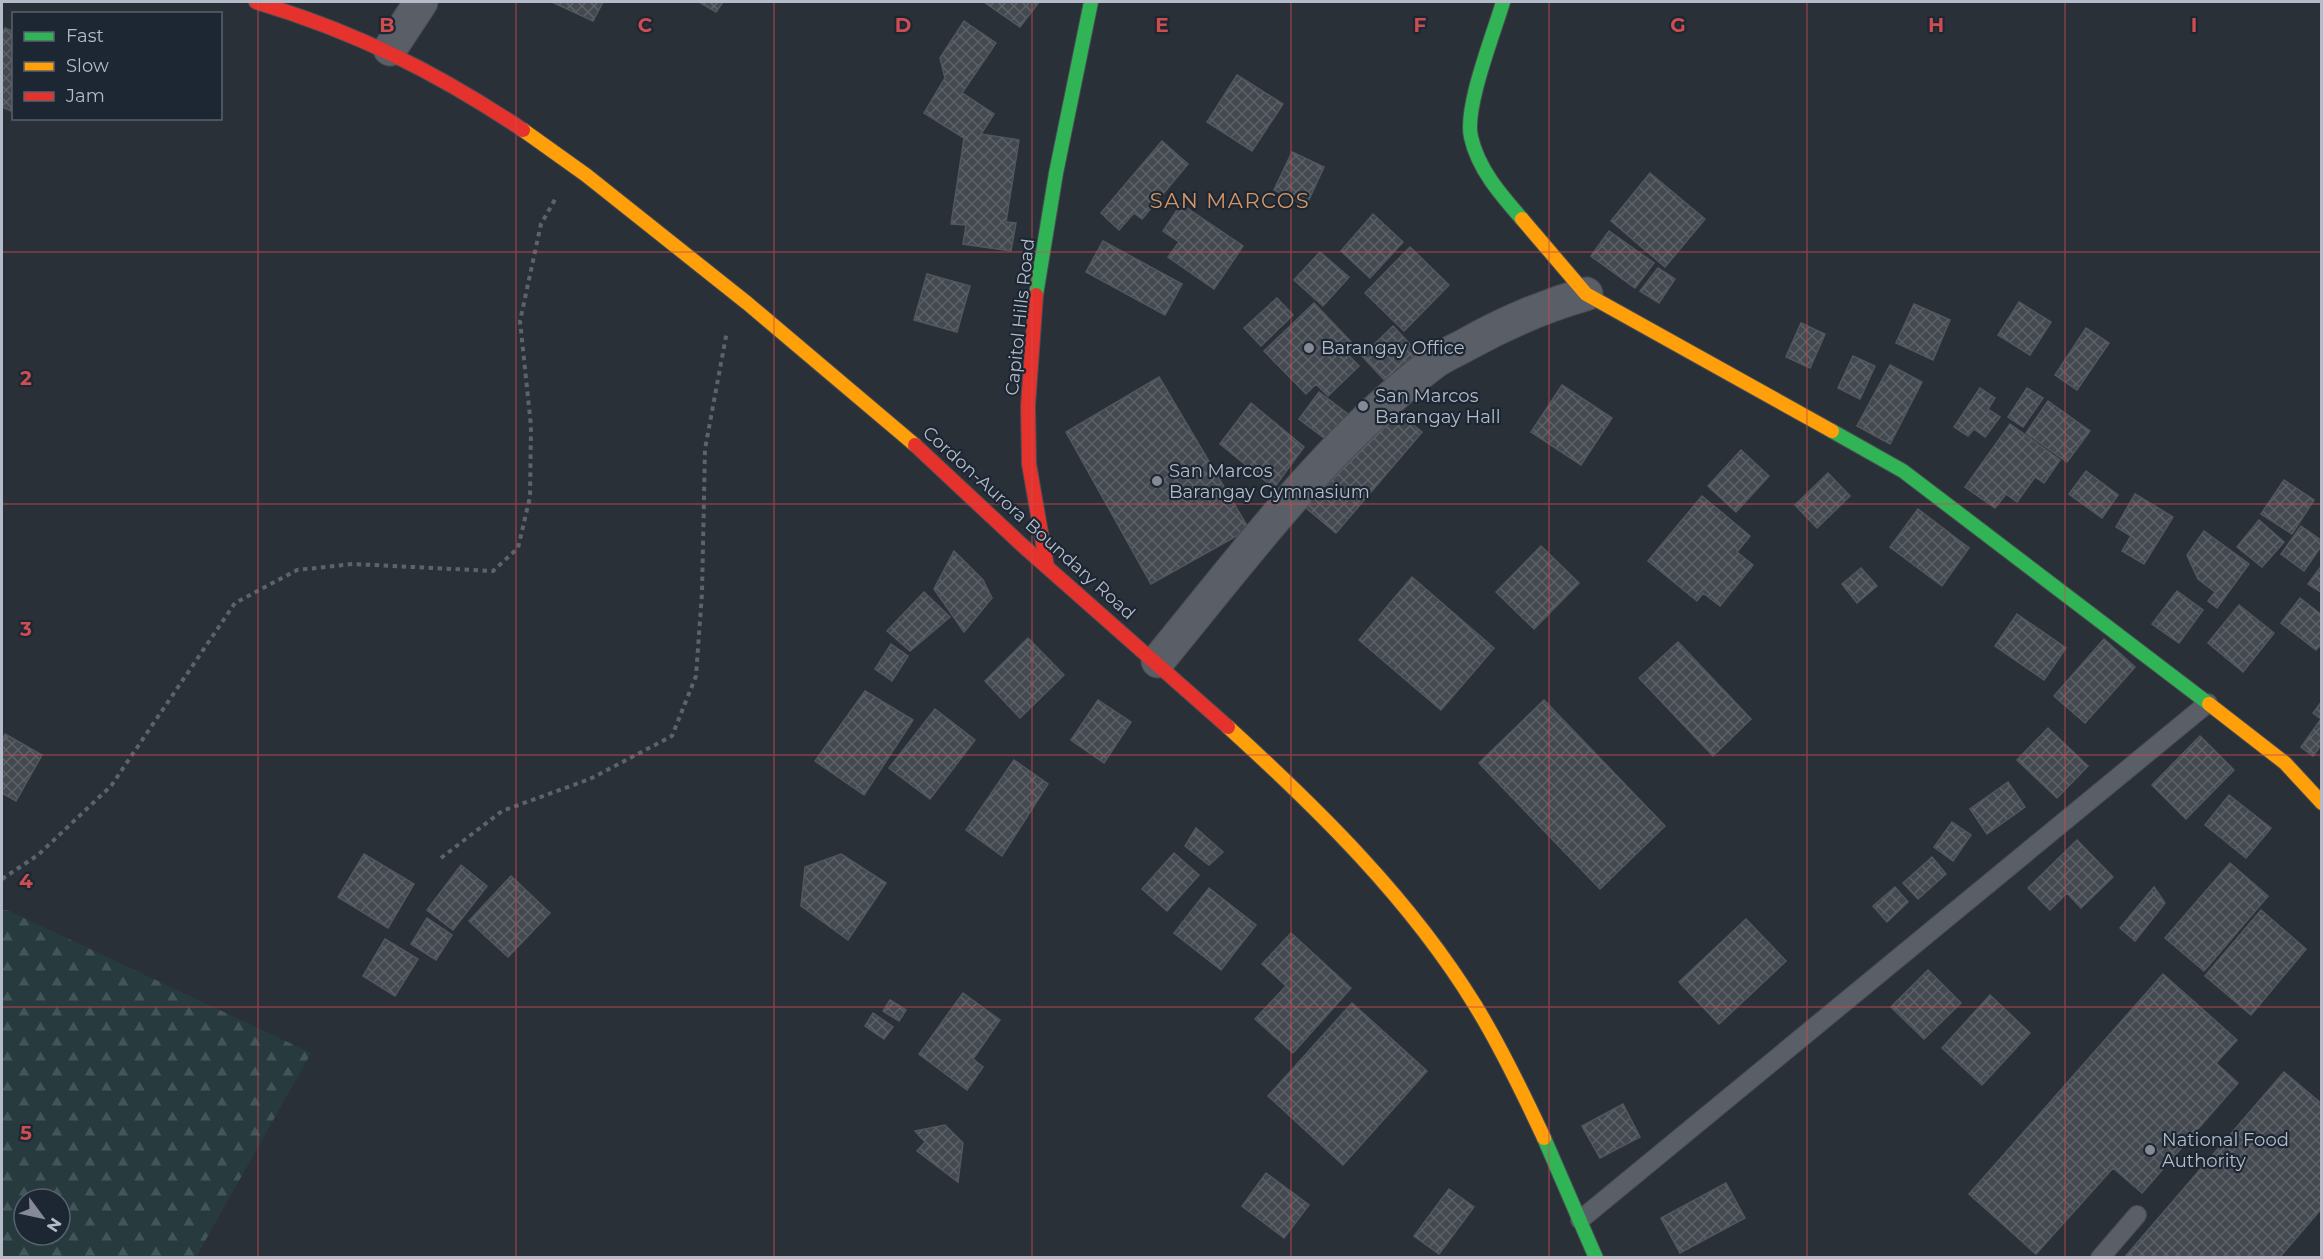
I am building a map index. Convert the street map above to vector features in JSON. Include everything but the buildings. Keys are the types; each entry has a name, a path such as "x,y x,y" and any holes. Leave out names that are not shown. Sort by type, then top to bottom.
{"main road":[{"name":"Cordon-Aurora Boundary Road","path":"256,2 286,9 390,49 480,103 574,166 853,390 1047,567 1158,661 1313,807 1374,869 1455,974 1514,1078 1596,1257"},
{"name":"Capitol Hills Road","path":"1047,567 1029,466 1029,387 1038,279 1091,2"},
{"path":"1503,2 1473,103 1470,135 1480,163 1499,192 1587,294 1902,471 2014,553 2285,763 2322,803"}],"street":[{"path":"390,49 421,2"},
{"path":"1158,661 1282,511 1360,427 1426,369 1509,321 1546,305 1587,294"}],"lane":[{"path":"1580,1220 2208,703"},
{"path":"2100,1257 2137,1215"}],"path":[{"path":"2,879 38,855 111,786 235,603 297,570 353,564 493,570 518,548 530,498 531,426 520,321 541,224 574,166"},
{"path":"441,858 502,811 590,779 672,736 696,676 702,593 705,449 725,339 738,296"}],"green space":[{"path":"2,910 7,910 311,1053 196,1257 2,1257"}],"traffic: fast":[{"path":"1036,295 1056,173 1091,2"},
{"path":"1503,2 1476,90 1470,124 1471,137 1485,171 1498,191 1522,219"},
{"path":"1832,431 1903,471 2209,704"},
{"path":"1544,1138 1596,1258"}],"traffic: slow":[{"path":"523,130 586,175 747,303 915,445"},
{"path":"1522,219 1586,294 1832,431"},
{"path":"2209,704 2285,763 2322,803"},
{"path":"1228,727 1329,823 1392,892 1422,929 1485,1021 1544,1138"}],"traffic: jam":[{"path":"256,2 328,26 361,40 427,72 523,130"},
{"path":"1036,295 1028,406 1029,464 1047,567"},
{"path":"915,445 1022,545 1228,727"}],"place":[{"name":"Barangay Office","path":"1309,348"},
{"name":"San Marcos Barangay Hall","path":"1363,406"},
{"name":"San Marcos Barangay Gymnasium","path":"1157,481"},
{"name":"National Food Authority","path":"2150,1150"}],"district":[{"name":"SAN MARCOS","path":"1230,201"}]}
